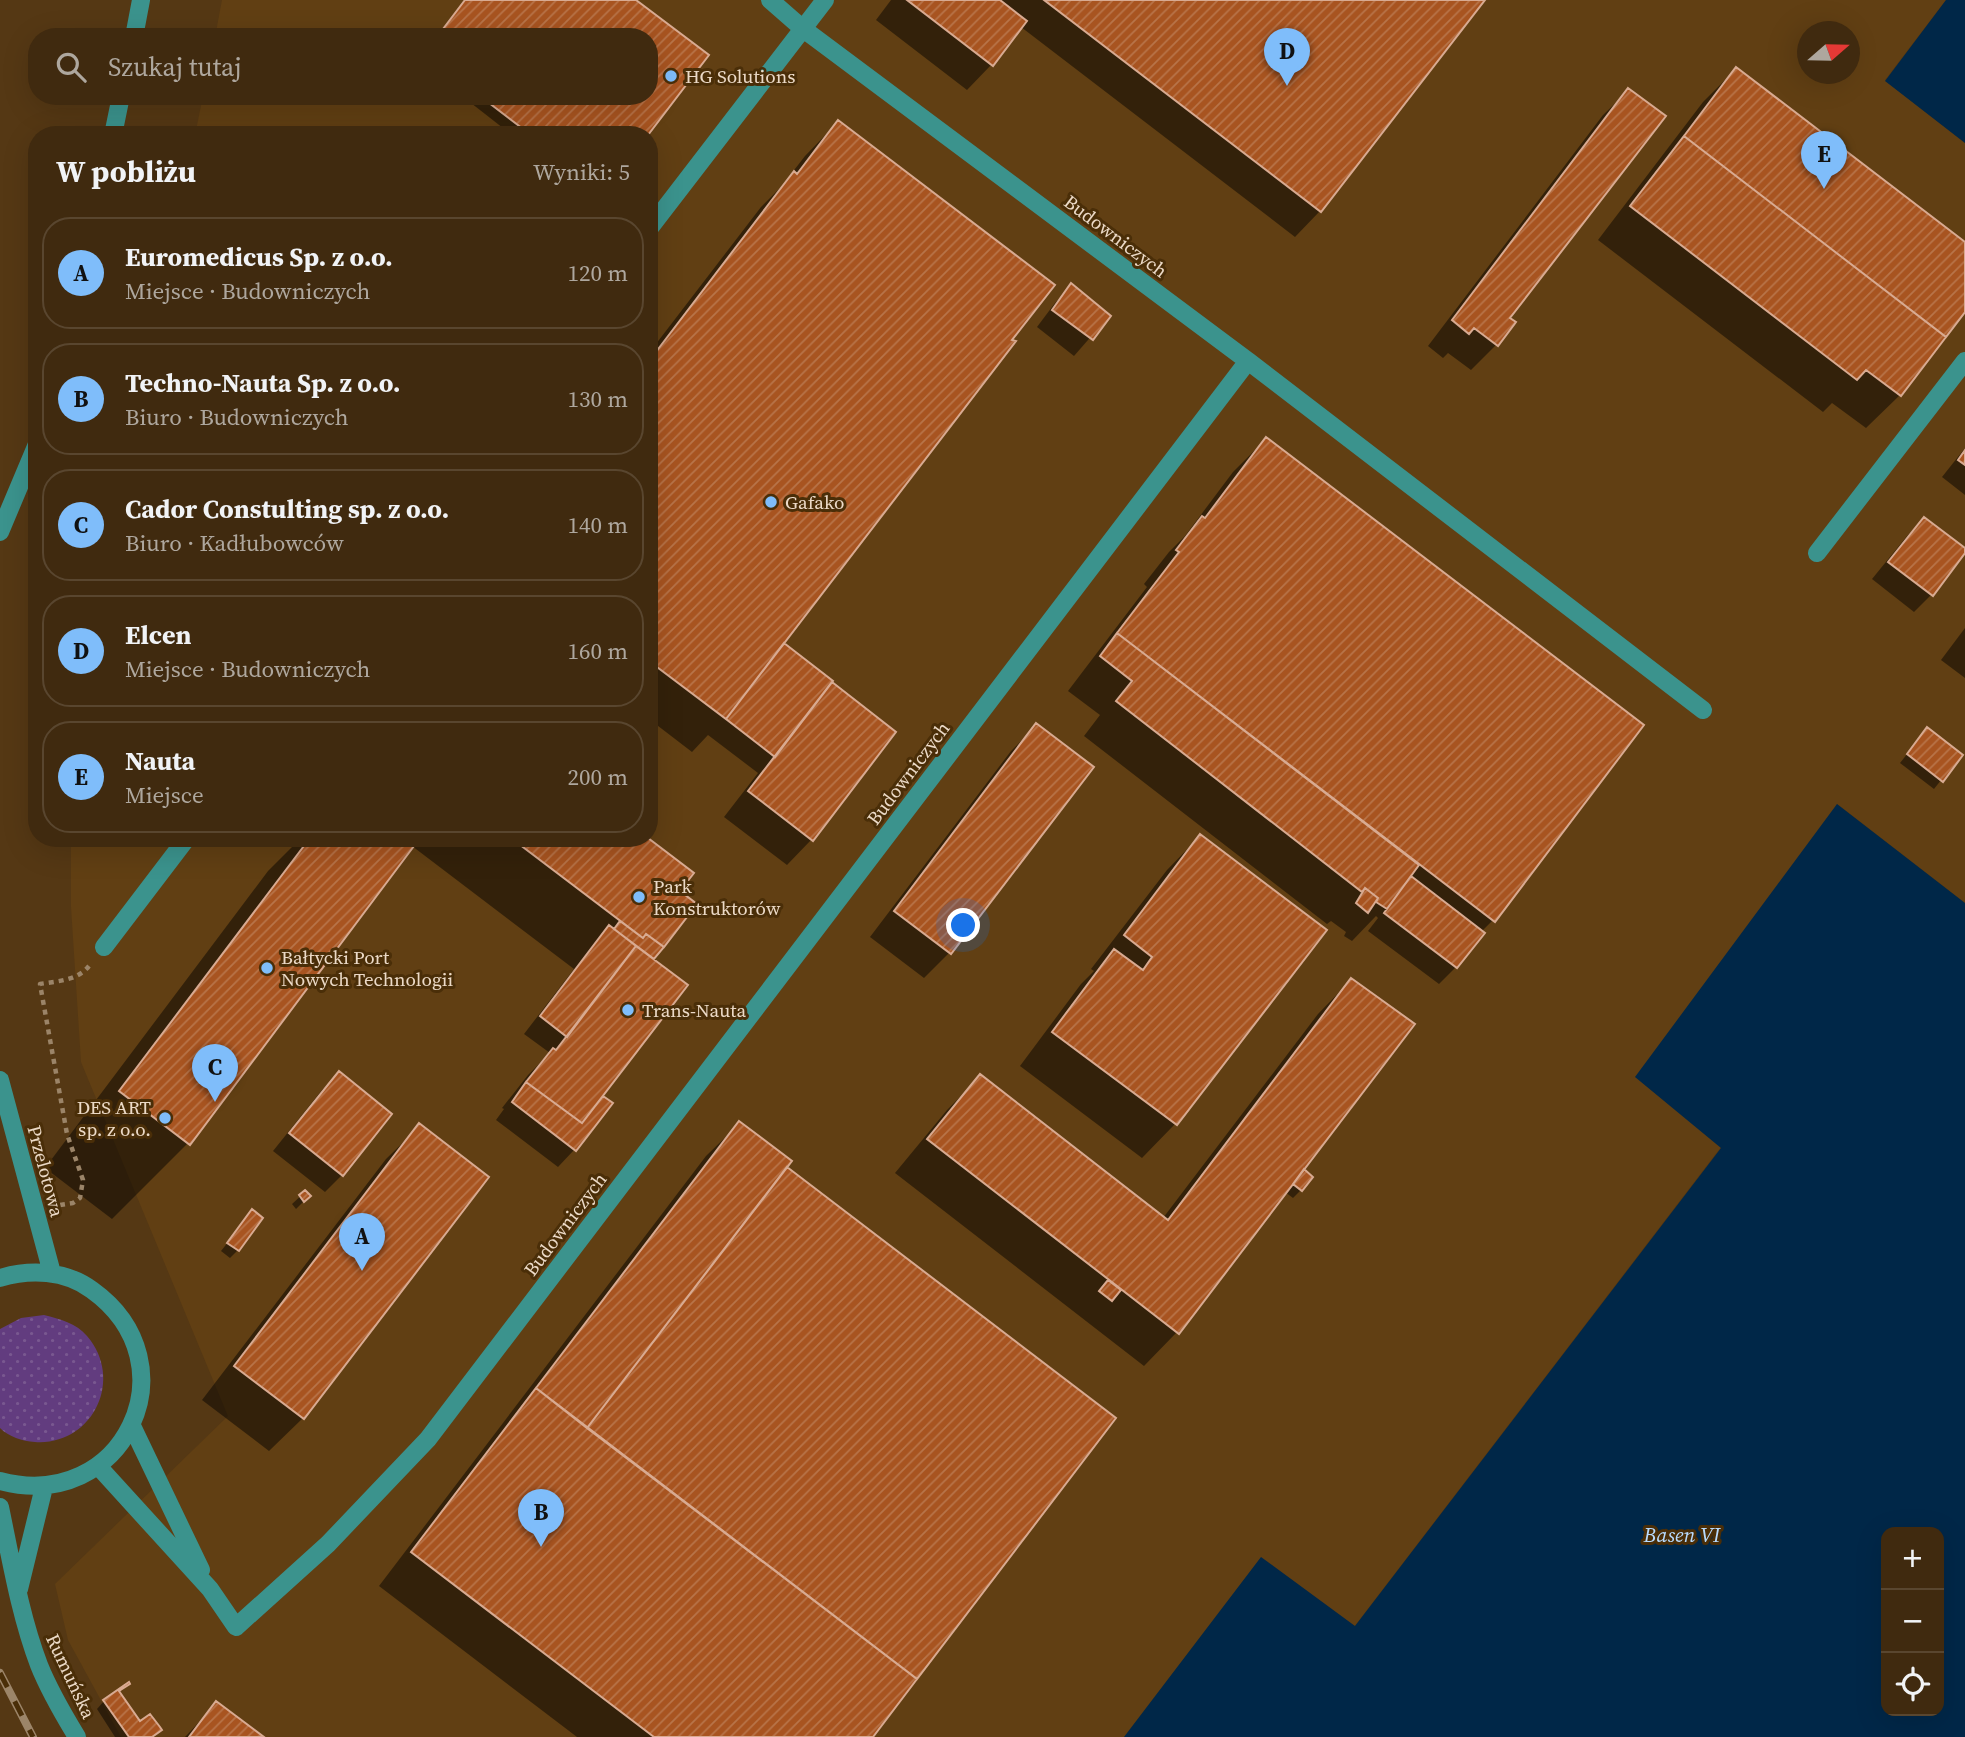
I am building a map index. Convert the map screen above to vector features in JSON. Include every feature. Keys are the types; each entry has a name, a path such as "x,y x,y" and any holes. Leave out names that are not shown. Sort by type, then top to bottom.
{"street":[{"path":"136,28 141,0"},
{"name":"Budowniczych","path":"210,1589 236,1627 328,1544 428,1439 1248,361 802,28 771,0"},
{"path":"658,217 825,0"},
{"path":"115,126 119,105"},
{"path":"1248,361 1703,710"},
{"path":"1817,553 1965,361"},
{"path":"0,532 28,465"},
{"path":"104,947 180,847"},
{"name":"Przelotowa","path":"0,1080 52,1273"},
{"path":"0,1279 18,1273 52,1273 83,1283 110,1303 130,1329 141,1361 142,1394 132,1426 118,1448 98,1466 73,1480 44,1487 19,1486 0,1481"},
{"path":"132,1426 210,1589"},
{"path":"98,1466 210,1589"},
{"name":"Rumuńska","path":"19,1592 44,1487"},
{"name":"Rumuńska","path":"0,1507 39,1666 77,1737"}],"path":[{"path":"34,1208 73,1203 80,1198 83,1190 78,1161 67,1134 40,984 70,979 85,971 104,947"}],"shaded area":[{"path":"222,0 1946,0 1885,80 1965,143 1965,903 1837,804 1721,1147 1354,1627 1261,1558 1124,1737 121,1737 68,1640 55,1584 228,1416 81,1062 71,907 71,847 658,847 658,126 197,126 201,105 658,105 658,28 217,28"},
{"path":"44,1315 73,1325 87,1336 98,1353 103,1372 102,1390 97,1407 87,1422 73,1433 55,1440 25,1441 0,1428 0,1329 21,1318"}],"water":[{"path":"1946,0 1965,0 1965,143 1885,81"},
{"name":"Basen VI","path":"1837,804 1965,903 1965,1737 1124,1737 1261,1557 1355,1626 1721,1148 1635,1077"}],"building":[{"name":"HG Solutions","path":"465,0 636,0 709,55 655,126 519,126 492,105 658,105 658,28 444,28"},
{"path":"907,0 1000,0 1027,21 993,66"},
{"path":"1044,0 1485,0 1321,212"},
{"path":"1736,67 1965,242 1965,312 1946,337 1684,136"},
{"path":"1628,88 1666,116 1510,318 1516,322 1498,346 1474,328 1469,334 1452,320"},
{"name":"Gafako","path":"838,120 1055,285 1012,340 1016,341 726,719 658,668 658,349 794,171 797,174"},
{"path":"1684,136 1946,337 1901,396 1866,370 1857,380 1630,206"},
{"path":"1071,283 1111,316 1093,340 1052,310"},
{"path":"1266,437 1644,725 1495,922 1117,633 1179,552 1176,550 1202,516 1205,518"},
{"path":"1965,450 1965,465 1958,460"},
{"path":"1924,517 1965,548 1965,553 1933,596 1888,562"},
{"path":"1117,633 1419,865 1387,909 1376,902 1378,898 1365,888 1362,892 1116,701 1132,681 1100,656"},
{"path":"784,643 833,681 775,757 726,719"},
{"path":"832,682 896,732 813,841 748,791"},
{"path":"1036,723 1094,767 951,954 894,911"},
{"path":"1927,727 1963,755 1943,782 1907,754"},
{"path":"1200,834 1327,930 1177,1125 1052,1032 1114,949 1143,970 1152,957 1124,935"},
{"name":"Park Konstruktorów","path":"658,846 694,873 680,891 697,904 664,947 646,934 643,938 523,847"},
{"name":"Bałtycki Port Nowych Technologii","path":"303,847 413,847 190,1145 119,1091"},
{"path":"1411,876 1485,933 1457,968 1384,913"},
{"path":"1365,888 1378,898 1368,913 1356,903"},
{"path":"620,921 643,938 646,934 664,947 654,959 614,929"},
{"path":"609,925 636,946 567,1037 540,1016"},
{"name":"Trans-Nauta","path":"636,946 688,985 582,1123 526,1082 553,1048 556,1050"},
{"path":"1351,978 1415,1024 1179,1334 927,1139 980,1074 1168,1220"},
{"path":"339,1071 392,1114 343,1176 289,1133"},
{"path":"526,1082 582,1123 603,1096 613,1103 576,1151 512,1102"},
{"path":"739,1121 792,1161 587,1428 536,1388"},
{"path":"419,1123 489,1177 304,1419 234,1366"},
{"path":"787,1167 1116,1418 917,1679 587,1428"},
{"path":"1304,1169 1313,1177 1302,1191 1293,1184"},
{"path":"305,1190 311,1196 304,1202 299,1195"},
{"path":"252,1209 263,1218 239,1251 227,1243"},
{"path":"1108,1280 1121,1290 1112,1301 1099,1291"},
{"path":"536,1388 917,1679 873,1737 654,1737 411,1552"},
{"path":"129,1682 130,1684 119,1691 140,1721 150,1714 160,1727 162,1730 152,1737 129,1737 103,1700"},
{"path":"216,1701 264,1737 189,1737"}],"railway":[{"path":"0,1673 33,1737"}],"place":[{"name":"HG Solutions","path":"671,76"},
{"name":"Elcen","path":"1287,86"},
{"name":"Nauta","path":"1824,189"},
{"name":"Gafako","path":"771,502"},
{"name":"Park Konstruktorów","path":"639,897"},
{"name":"Bałtycki Port Nowych Technologii","path":"267,968"},
{"name":"Trans-Nauta","path":"628,1010"},
{"name":"Cador Constulting sp. z o.o.","path":"215,1102"},
{"name":"DES ART sp. z o.o.","path":"165,1118"},
{"name":"Euromedicus Sp. z o.o.","path":"362,1271"},
{"name":"Techno-Nauta Sp. z o.o.","path":"541,1547"}]}
